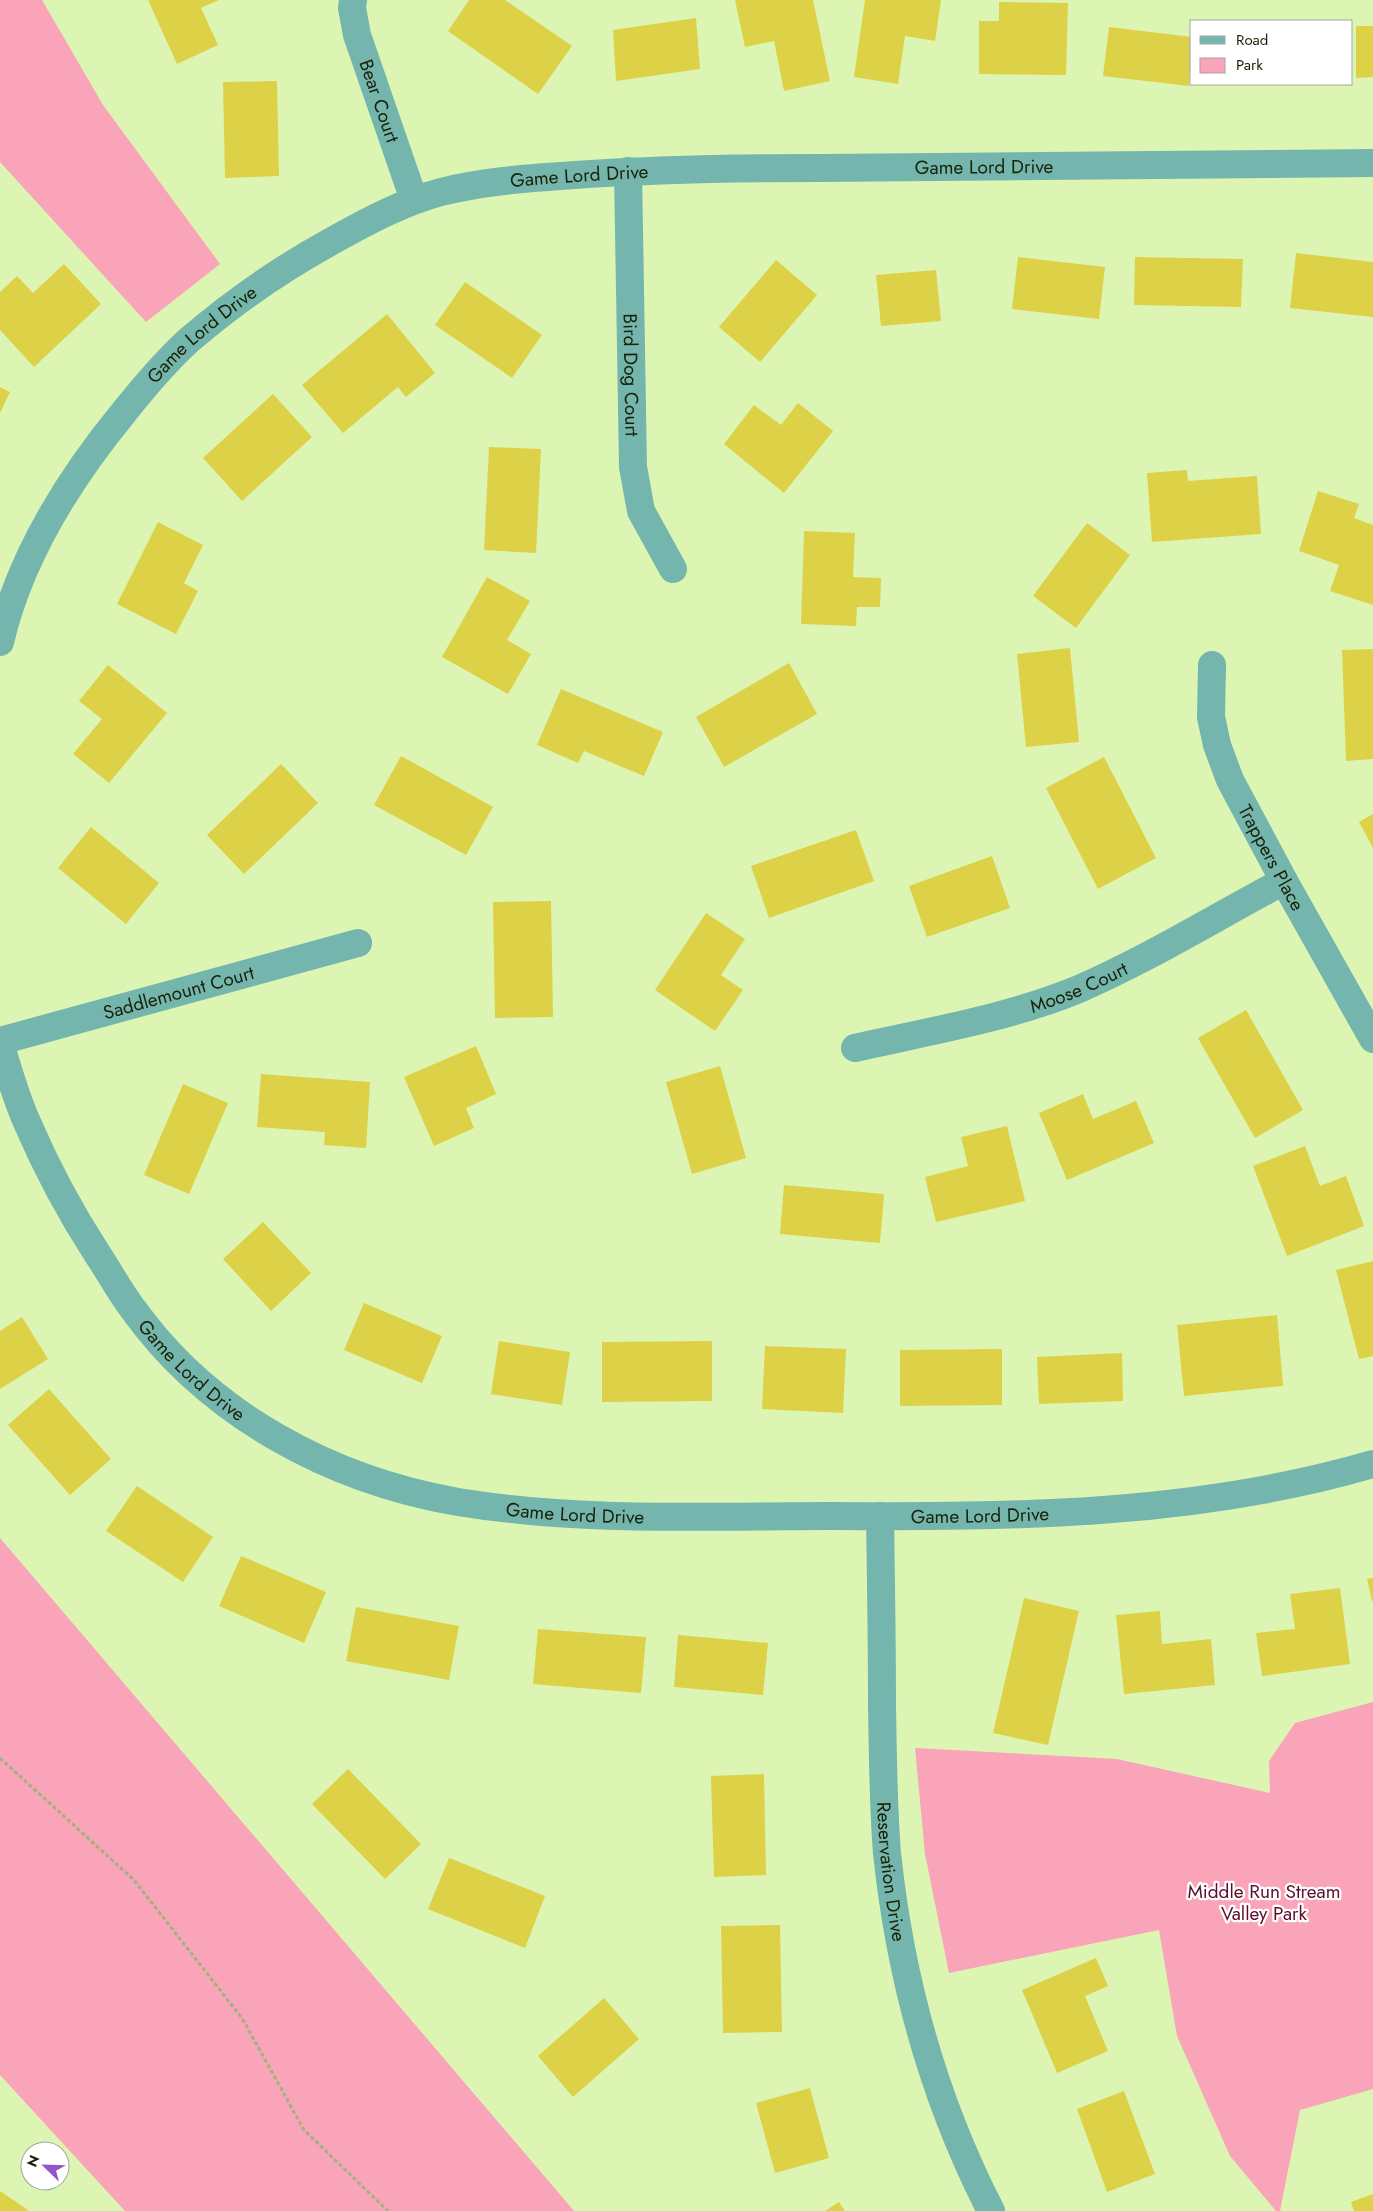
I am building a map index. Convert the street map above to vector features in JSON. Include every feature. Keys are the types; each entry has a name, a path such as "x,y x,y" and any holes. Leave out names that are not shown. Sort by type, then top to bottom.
{"street":[{"name":"Bear Court","path":"353,0 352,8 357,35 414,200"},
{"name":"Game Lord Drive","path":"0,642 22,578 40,537 65,493 92,451 156,373 188,342 231,306 309,253 354,228 414,200 442,192 505,180 628,171 1373,163"},
{"name":"Bird Dog Court","path":"628,171 632,467 641,512 674,569"},
{"name":"Trappers Place","path":"1212,665 1210,717 1217,745 1230,780 1284,881 1373,1039"},
{"name":"Moose Court","path":"855,1048 1013,1011 1078,989 1122,968 1284,881"},
{"name":"Saddlemount Court","path":"0,1042 358,943"},
{"name":"Game Lord Drive","path":"0,1042 24,1116 50,1172 76,1221 134,1310 162,1345 192,1375 247,1419 294,1448 364,1477 457,1502 590,1516 880,1516 1090,1512 1179,1504 1244,1494 1342,1473 1373,1464"},
{"name":"Reservation Drive","path":"880,1516 883,1785 887,1852 895,1915 909,1985 927,2052 947,2112 977,2184 991,2211"}],"path":[{"path":"0,1758 134,1880 242,2018 304,2130 388,2211"}],"green space":[{"path":"0,0 42,0 103,105 220,264 146,322 0,162"},
{"path":"0,1538 574,2211 125,2211 70,2151 70,2141 61,2141 0,2075"},
{"name":"Middle Run Stream Valley Park","path":"1373,1702 1373,2089 1300,2110 1280,2211 1276,2211 1230,2156 1177,2036 1159,1930 949,1973 925,1854 915,1748 1117,1759 1270,1793 1269,1761 1295,1723"}],"building":[{"path":"148,0 219,0 201,8 218,45 177,64"},
{"path":"469,0 505,0 572,46 538,94 448,31"},
{"path":"735,0 813,0 830,81 784,91 774,41 745,47"},
{"path":"865,0 941,0 935,41 905,36 898,84 854,77"},
{"path":"999,2 1068,3 1066,75 979,74 979,21 999,21"},
{"path":"696,18 700,69 616,81 613,30"},
{"path":"1356,26 1373,26 1373,77 1356,78"},
{"path":"1109,27 1190,37 1189,86 1103,76"},
{"path":"277,81 279,176 225,178 223,82"},
{"path":"1296,253 1373,262 1373,317 1290,308"},
{"path":"1018,257 1105,267 1099,319 1012,309"},
{"path":"1135,257 1243,259 1241,307 1134,305"},
{"path":"776,260 817,295 760,362 719,327"},
{"path":"64,264 101,304 34,367 0,330 0,292 17,276 33,293"},
{"path":"936,270 941,321 881,326 876,275"},
{"path":"465,282 542,335 512,378 435,325"},
{"path":"387,314 435,373 406,397 398,387 343,433 302,385"},
{"path":"0,387 10,392 0,413"},
{"path":"273,394 312,437 242,501 203,458"},
{"path":"798,403 833,431 784,493 724,444 754,405 781,425"},
{"path":"489,447 541,449 536,553 484,550"},
{"path":"1187,470 1188,481 1257,476 1261,534 1152,542 1147,473"},
{"path":"1318,491 1359,504 1354,518 1373,525 1373,605 1330,591 1339,565 1299,551"},
{"path":"158,522 203,545 184,583 198,591 176,634 117,604"},
{"path":"1087,523 1130,555 1076,628 1033,596"},
{"path":"804,531 855,533 853,577 881,578 880,607 857,607 856,626 801,624"},
{"path":"487,577 530,601 507,640 531,654 508,694 442,657"},
{"path":"1070,648 1079,742 1026,747 1017,654"},
{"path":"1373,649 1373,759 1346,761 1342,650"},
{"path":"789,663 817,714 724,767 696,717"},
{"path":"108,665 167,713 109,783 73,754 102,719 79,701"},
{"path":"561,689 663,732 644,776 584,751 578,763 537,745"},
{"path":"401,756 493,807 466,855 374,805"},
{"path":"1104,757 1156,858 1098,889 1046,788"},
{"path":"281,764 318,803 244,874 207,835"},
{"path":"1373,814 1373,848 1359,822"},
{"path":"91,827 159,883 126,924 58,868"},
{"path":"856,830 874,881 769,918 751,866"},
{"path":"992,856 1010,908 927,937 909,886"},
{"path":"551,901 553,1017 495,1018 493,902"},
{"path":"706,913 745,939 721,975 743,990 715,1031 655,990"},
{"path":"1246,1010 1303,1110 1255,1138 1198,1038"},
{"path":"476,1046 496,1094 466,1108 474,1128 434,1146 404,1077"},
{"path":"720,1066 746,1158 692,1174 666,1082"},
{"path":"261,1074 370,1082 366,1148 324,1145 325,1132 257,1127"},
{"path":"183,1084 228,1103 189,1194 144,1175"},
{"path":"1083,1094 1093,1119 1136,1101 1154,1143 1067,1180 1039,1113"},
{"path":"1007,1126 1025,1201 936,1222 925,1177 968,1166 961,1137"},
{"path":"1305,1146 1320,1186 1346,1176 1364,1226 1287,1256 1253,1166"},
{"path":"784,1185 884,1194 880,1243 780,1234"},
{"path":"263,1222 311,1273 271,1311 223,1259"},
{"path":"1373,1261 1373,1356 1359,1359 1336,1270"},
{"path":"364,1303 442,1336 422,1383 344,1350"},
{"path":"1277,1315 1283,1386 1184,1396 1177,1325"},
{"path":"22,1317 48,1359 0,1389 0,1331"},
{"path":"499,1341 570,1352 562,1405 491,1394"},
{"path":"712,1341 712,1401 602,1402 602,1342"},
{"path":"765,1346 846,1349 843,1413 762,1409"},
{"path":"1002,1349 1002,1405 900,1406 900,1350"},
{"path":"1122,1353 1123,1401 1039,1404 1037,1357"},
{"path":"49,1389 111,1459 70,1495 8,1425"},
{"path":"137,1486 213,1537 183,1582 106,1531"},
{"path":"241,1556 326,1592 304,1643 219,1606"},
{"path":"1373,1578 1373,1601 1372,1601 1367,1579"},
{"path":"1340,1588 1350,1664 1262,1676 1256,1633 1295,1629 1290,1594"},
{"path":"1024,1598 1079,1611 1048,1745 993,1733"},
{"path":"356,1607 459,1626 449,1680 346,1661"},
{"path":"1160,1611 1162,1644 1211,1639 1215,1685 1124,1694 1116,1615"},
{"path":"538,1629 646,1637 641,1693 533,1684"},
{"path":"678,1635 768,1643 763,1695 674,1687"},
{"path":"348,1769 421,1844 385,1879 312,1804"},
{"path":"764,1774 766,1875 714,1877 711,1776"},
{"path":"449,1858 545,1896 525,1948 428,1909"},
{"path":"780,1925 782,2032 723,2033 721,1926"},
{"path":"1096,1958 1108,1986 1085,1996 1108,2051 1057,2073 1022,1990"},
{"path":"604,1998 639,2039 573,2097 538,2056"},
{"path":"810,2088 829,2158 775,2173 756,2103"},
{"path":"1124,2091 1155,2174 1107,2192 1077,2109"},
{"path":"0,2191 28,2210 0,2211"},
{"path":"1373,2194 1373,2211 1354,2211 1351,2202"},
{"path":"839,2202 845,2211 825,2211"}]}
